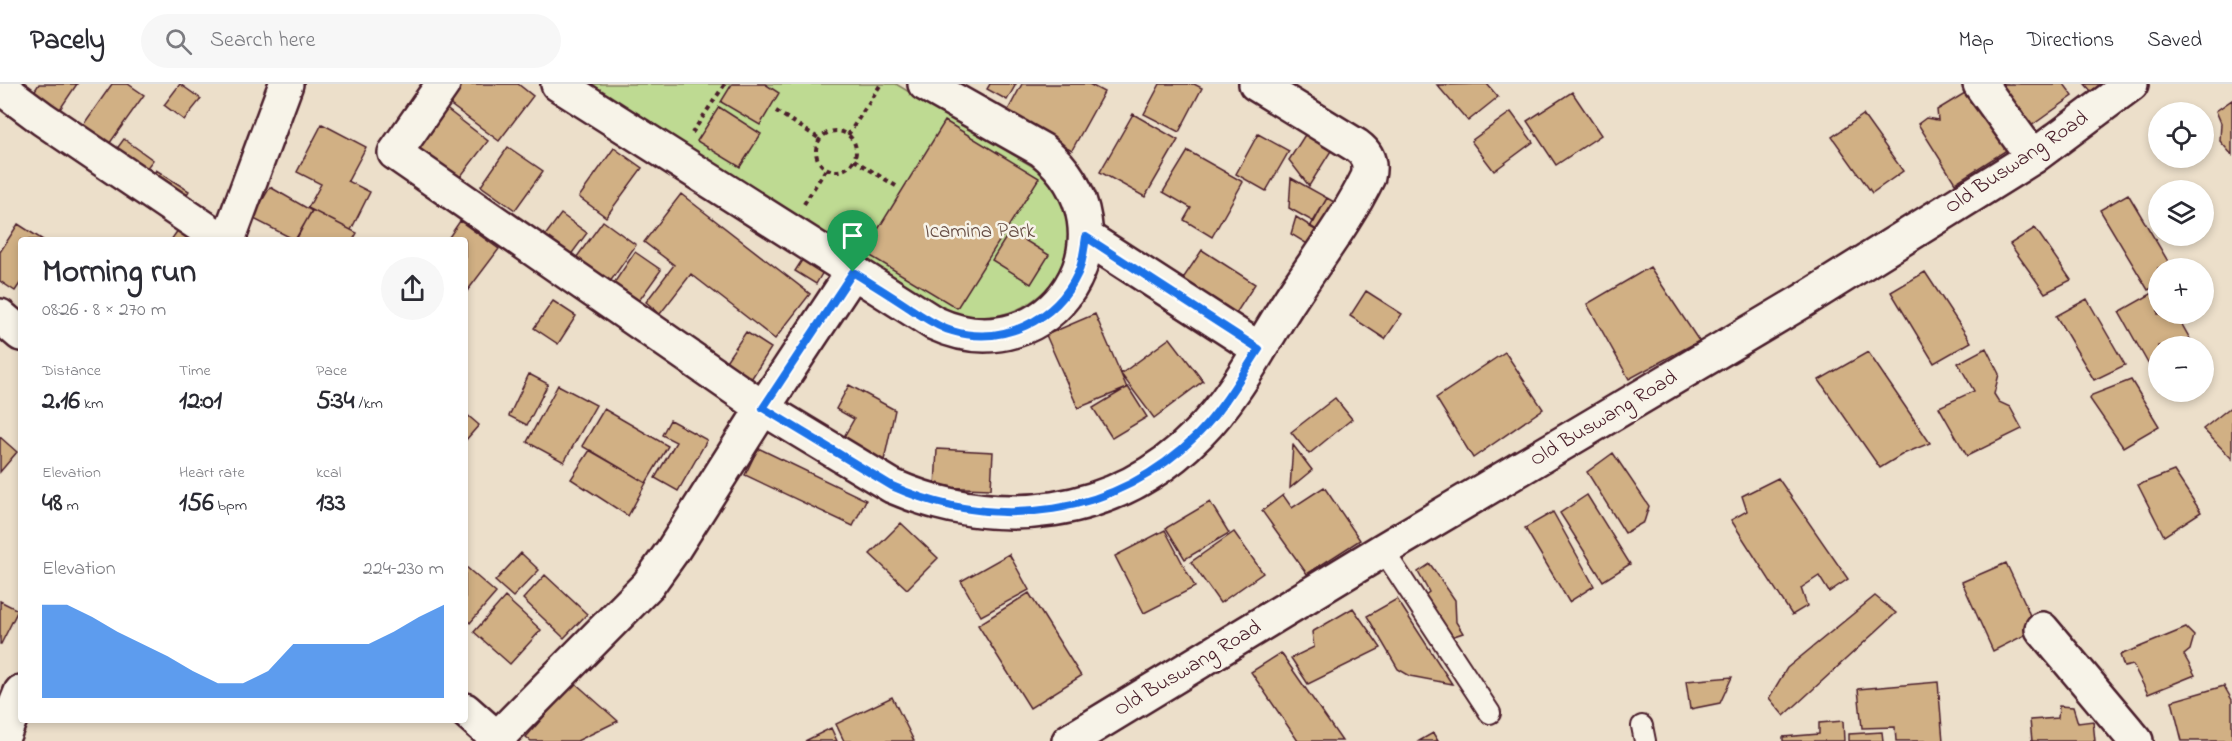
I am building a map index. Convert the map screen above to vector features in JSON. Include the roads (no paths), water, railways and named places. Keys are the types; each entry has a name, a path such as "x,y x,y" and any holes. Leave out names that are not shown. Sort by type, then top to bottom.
{"street":[{"path":"229,237 286,84"},
{"path":"443,84 395,153 763,408 892,486 954,508 1020,513 1086,502 1106,494 1146,475 1198,434 1213,418 1301,283 1333,239 1365,184 1370,169 1369,161 1362,150 1272,87"},
{"path":"558,84 934,323 950,331 984,336 1001,334 1034,323 1060,301 1078,272 1086,237 1082,204 1075,189 1055,161 1042,150 925,84"},
{"path":"1980,84 2032,157"},
{"name":"Old Buswang Road","path":"1069,741 1383,550 1801,302 2032,157 2131,84"},
{"path":"0,87 43,119 218,237"},
{"path":"1086,237 1259,349"},
{"path":"468,713 498,739 648,585 853,272"},
{"path":"0,316 18,331"},
{"path":"2042,629 2136,741"},
{"path":"1,741 18,699"}],"lane":[{"path":"1383,550 1490,713"}],"park label":[{"name":"Icamina Park","path":"980,232"}]}
